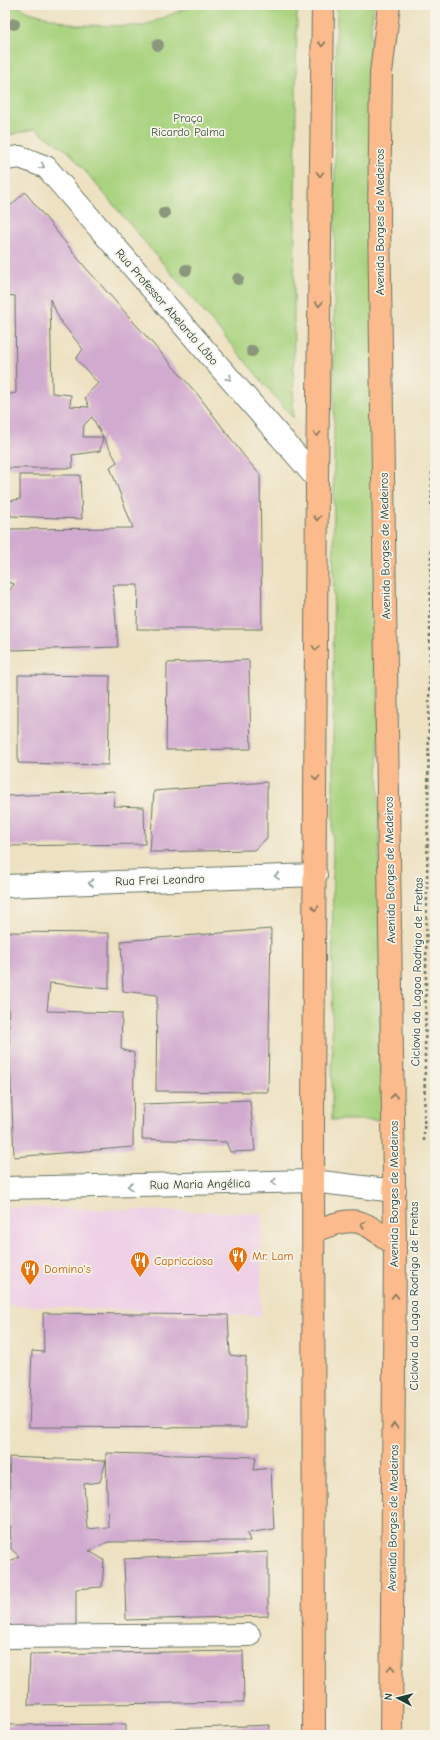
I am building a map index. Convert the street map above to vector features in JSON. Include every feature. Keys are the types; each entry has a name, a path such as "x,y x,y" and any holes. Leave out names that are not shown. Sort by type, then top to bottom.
{"highway":[{"path":"314,1735 313,1181 316,875 317,479 323,5"},
{"name":"Avenida Borges de Medeiros","path":"390,5 381,73 379,218 395,1191 390,1735"},
{"path":"314,1231 340,1222 352,1221 366,1224 395,1245"}],"street":[{"name":"Rua Professor Abelardo Lôbo","path":"5,159 20,156 46,167 317,479"},
{"name":"Rua Frei Leandro","path":"5,886 316,875"},
{"name":"Rua Maria Angélica","path":"5,1188 313,1181 395,1191"},
{"path":"5,1637 249,1635"}],"path":[{"name":"Ciclovia da Lagoa Rodrigo de Freitas","path":"424,1144 435,209"}],"shaded area":[{"path":"5,1207 262,1213 261,1316 5,1305"}],"green space":[{"name":"Praça Ricardo Palma","path":"5,5 15,5 29,12 76,25 144,26 193,5 297,5 293,418 69,152 35,129 5,136"},
{"path":"337,5 374,5 371,28 382,1120 332,1120 335,77"}],"building":[{"path":"25,192 85,267 199,396 260,475 262,629 137,629 138,585 113,585 118,647 12,650 5,641 5,597 14,584 5,581 5,529 133,528 110,467 117,462 92,417 84,425 83,437 103,437 100,451 72,455 73,468 5,468 5,395 16,393 15,296 5,295 5,211","holes":["50,299 61,322 83,349 76,359 98,383 85,397 89,407 70,406 71,395 52,393"]},
{"path":"20,475 80,475 82,519 11,516 9,501 20,499"},
{"path":"249,660 251,749 166,750 167,663"},
{"path":"18,675 110,676 108,765 18,763"},
{"path":"267,782 267,838 254,850 150,852 154,791"},
{"path":"115,791 113,806 144,807 145,844 7,846 6,796"},
{"path":"271,929 268,1092 156,1091 157,995 123,991 121,941"},
{"path":"5,932 109,933 109,989 50,983 47,1011 122,1013 121,1049 134,1053 133,1147 14,1157"},
{"path":"250,1100 255,1151 230,1152 226,1142 142,1139 143,1104"},
{"path":"43,1313 228,1315 230,1355 246,1357 246,1428 29,1427 32,1351 44,1352"},
{"path":"106,1453 256,1457 254,1470 271,1468 274,1529 247,1533 250,1541 108,1542 89,1551 104,1560 102,1587 76,1589 76,1630 13,1627 6,1620 7,1564 19,1556 11,1549 9,1457 106,1461 100,1482 84,1484 87,1529 108,1527"},
{"path":"268,1552 268,1616 126,1620 124,1559"},
{"path":"243,1651 244,1702 28,1705 30,1654"},
{"path":"126,1724 126,1735 5,1735 5,1725"},
{"path":"270,1725 269,1735 168,1735 171,1729"}],"place":[{"name":"Mr. Lam","path":"238,1273"},
{"name":"Capricciosa","path":"140,1278"},
{"name":"Domino's","path":"30,1286"}]}
